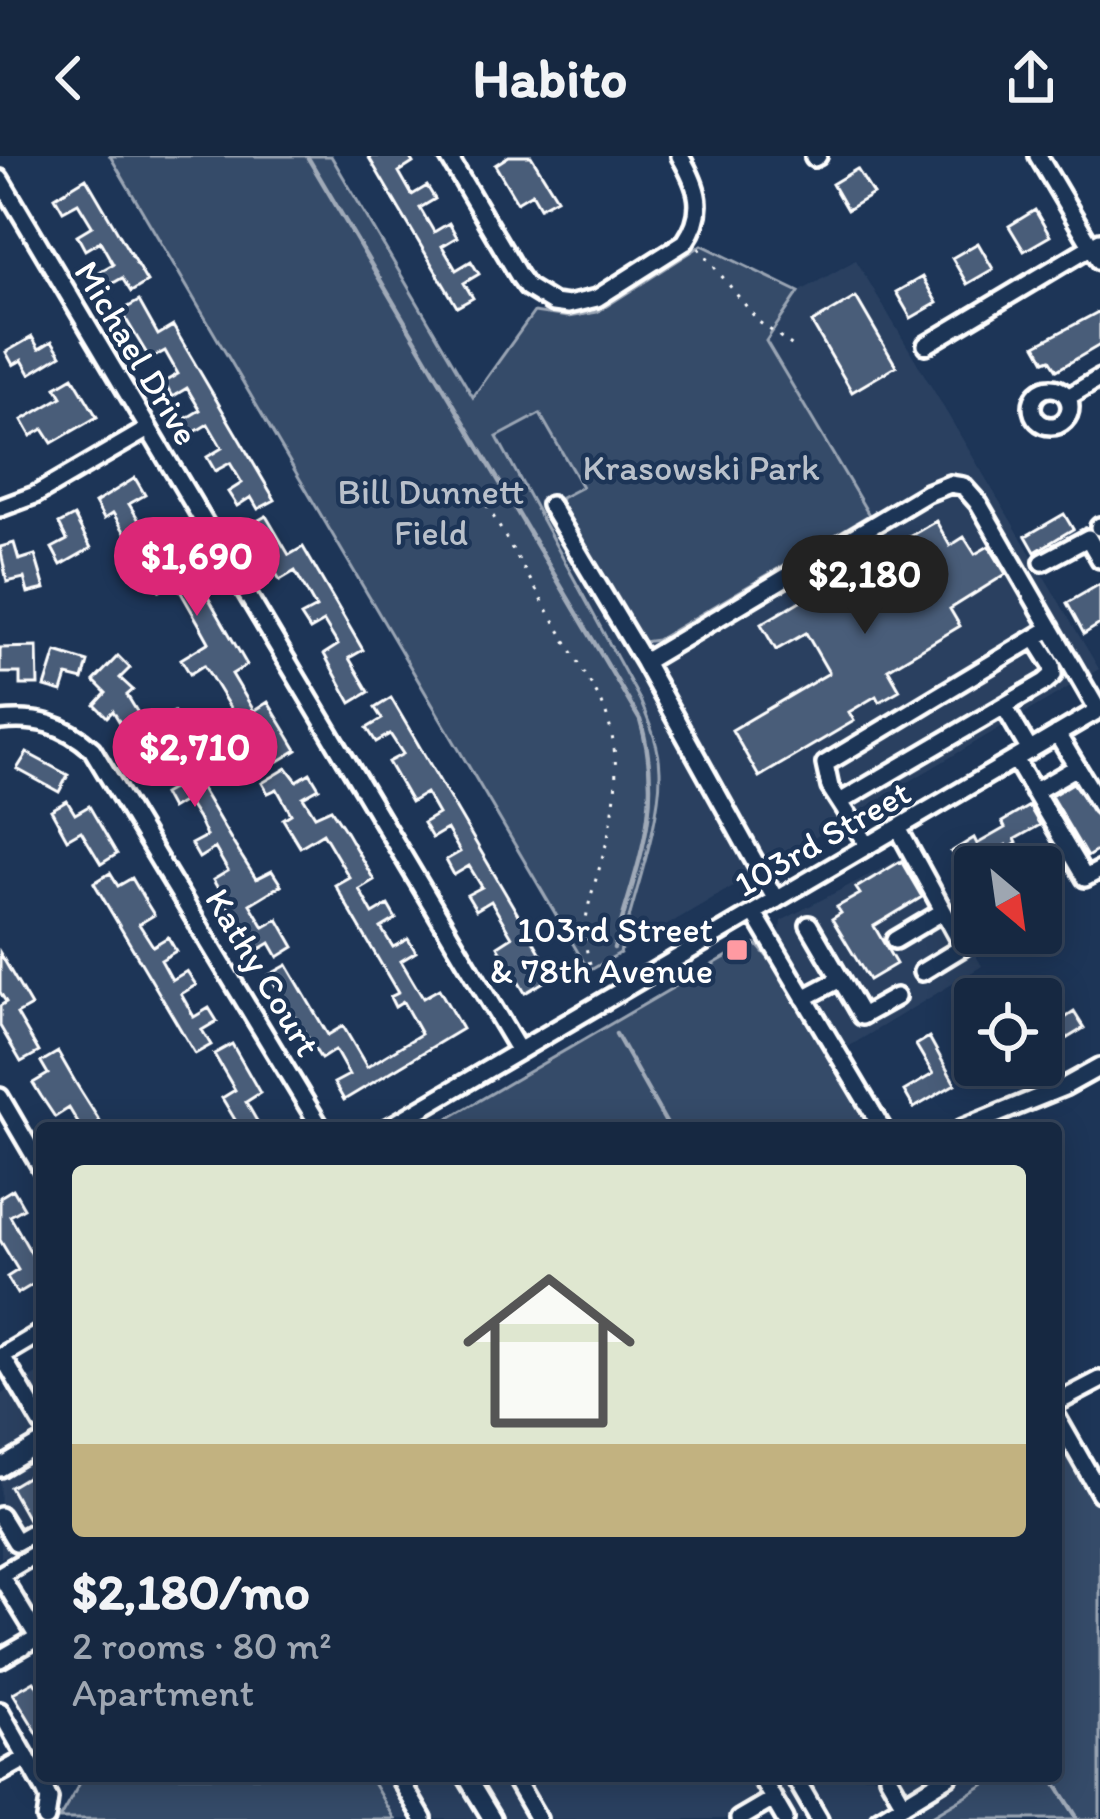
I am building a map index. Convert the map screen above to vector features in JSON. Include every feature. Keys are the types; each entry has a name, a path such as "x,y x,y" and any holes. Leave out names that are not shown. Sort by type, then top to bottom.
{"street":[{"path":"448,156 527,287 553,303 568,305 597,298 670,255 688,237 698,216 698,186 680,156"},
{"path":"926,345 1097,250 1039,156"},
{"name":"Michael Drive","path":"0,179 519,1051"},
{"path":"1068,397 1100,378"},
{"path":"0,508 35,495 148,429"},
{"path":"644,662 927,493 950,484 963,486 979,504 1099,710"},
{"path":"550,505 644,662 776,900"},
{"path":"1043,562 1088,538 1100,559"},
{"path":"868,846 840,802 825,764 1051,628"},
{"path":"840,802 1053,675 1036,638"},
{"path":"1004,706 1034,792 1085,878 1100,870"},
{"name":"103rd Street","path":"398,1122 1099,710"},
{"name":"Kathy Court","path":"0,722 35,719 57,725 92,748 317,1122"},
{"path":"1058,734 1100,805"},
{"path":"1034,792 1077,767"},
{"path":"898,828 963,947 922,972"},
{"path":"895,940 942,912"},
{"path":"754,913 877,1122"},
{"path":"809,925 862,1016 896,997"},
{"path":"804,998 840,979"},
{"path":"978,1122 1100,1067"},
{"path":"0,1097 36,1159"},
{"path":"36,1336 1,1356 36,1401"},
{"path":"1062,1400 1100,1380"},
{"path":"1062,1426 1100,1493"},
{"path":"0,1468 36,1447"},
{"path":"0,1516 16,1542 36,1530"},
{"path":"36,1554 0,1575 36,1630"},
{"path":"0,1659 36,1638"},
{"path":"0,1711 36,1775"},
{"path":"0,1773 27,1758"},
{"path":"40,1782 49,1799 46,1819"},
{"path":"401,1782 423,1819"},
{"path":"470,1782 492,1819"},
{"path":"516,1782 538,1819"},
{"path":"764,1782 785,1819"},
{"path":"797,1782 819,1819"},
{"path":"891,1782 904,1804"},
{"path":"879,1819 939,1782"},
{"path":"742,1818 773,1798"}],"path":[{"path":"688,237 759,322 797,349"},
{"path":"475,485 612,728 617,751 611,826 582,937 593,972"}],"shaded area":[{"path":"856,260 1099,669 620,953 658,798 653,731 497,437 539,414 582,488 560,512 766,340 799,292"},
{"path":"915,851 954,918 954,954 975,954 982,966 954,978 954,983 843,1050 779,943 781,921"},
{"path":"36,1374 36,1538 1,1558 0,1395"},
{"path":"372,1782 989,1782 927,1819 394,1819"}],"green space":[{"path":"110,156 331,156 473,397 534,312 568,317 597,312 702,245 799,292 766,341 869,515 657,640 643,642 559,512 561,498 582,487 540,414 497,437 640,700 656,744 660,771 656,814 620,953 589,971"},
{"path":"748,944 757,945 776,967 870,1122 442,1122"},
{"path":"1062,1440 1100,1505 1100,1819 927,1819 989,1782 1062,1782"},
{"path":"81,1782 372,1782 394,1819 59,1819"}],"building":[{"path":"368,156 409,156 413,163 399,172 412,195 427,186 435,199 420,208 434,232 449,223 457,237 442,246 456,270 471,261 479,274 464,283 473,298 457,307"},
{"path":"509,156 531,156 557,198 540,207 532,193 517,202 495,165"},
{"path":"857,169 873,194 847,210 832,184"},
{"path":"86,178 147,282 131,292 122,278 108,286 99,272 113,264 100,241 85,250 77,235 92,226 78,203 63,211 55,197"},
{"path":"1035,210 1050,236 1024,251 1009,226"},
{"path":"978,243 993,269 967,284 952,258"},
{"path":"922,277 937,303 911,318 896,292"},
{"path":"856,297 896,366 852,392 812,323"},
{"path":"139,301 158,335 173,326 275,500 258,509 251,497 237,506 228,492 242,483 230,463 215,471 207,457 222,448 208,424 193,433 185,419 200,410 187,388 172,397 164,382 178,374 165,351 150,359 121,311"},
{"path":"1100,311 1100,345 1057,370 1050,359 1045,361 1036,345"},
{"path":"32,337 39,349 52,341 61,355 30,374 22,360 13,365 6,352"},
{"path":"73,377 97,417 52,443 43,429 31,436 22,420 62,397 56,387"},
{"path":"135,478 145,495 129,504 145,530 160,521 168,535 154,544 168,568 183,559 197,578 247,665 232,674 254,711 268,702 297,750 279,761 259,726 246,734 204,665 190,674 181,659 209,642 175,582 160,591 113,513 104,519 95,503"},
{"path":"1064,514 1073,529 1035,552 1026,536"},
{"path":"74,516 91,548 61,565 52,548 67,540 59,524"},
{"path":"266,516 289,555 303,547 363,650 349,658 369,692 351,703 324,654 338,645 324,622 310,630 301,616 316,608 295,571 280,580 248,526"},
{"path":"936,521 950,546 964,537 975,554 989,546 1006,574 950,609 960,626 888,669 900,690 879,702 876,696 849,712 854,721 759,777 732,730 829,673 806,633 776,650 761,624"},
{"path":"14,543 19,560 35,555 45,589 28,593 24,578 7,582 0,547"},
{"path":"1100,584 1100,624 1084,634 1067,603"},
{"path":"37,647 38,685 20,685 20,673 0,673 0,648"},
{"path":"56,652 88,662 83,680 67,676 62,692 45,687"},
{"path":"118,656 130,668 120,678 133,690 127,695 147,728 174,712 183,726 169,734 235,846 256,879 272,871 281,885 250,904 264,927 278,919 294,947 278,957 270,943 255,952 213,880 228,871 215,848 199,858 191,844 206,836 186,800 171,809 163,794 177,786 163,762 149,771 113,711 107,717 95,705 106,693 94,681"},
{"path":"391,698 554,976 525,993 498,946 512,937 491,901 476,910 467,895 482,887 469,866 454,875 446,860 460,852 447,829 432,838 423,823 438,814 426,793 411,802 388,762 403,754 390,734 376,742 367,728 382,719 375,708"},
{"path":"27,753 68,775 59,792 17,769"},
{"path":"287,768 297,781 310,773 319,788 303,797 315,816 331,809 374,880 359,889 373,914 388,905 396,919 381,928 393,947 408,939 416,952 401,961 423,998 439,989 462,1029 344,1100 334,1083 349,1075 335,1050 321,1059 269,975 287,965 328,1035 343,1026 367,1067 421,1034 403,1002 395,1007 390,997 398,993 335,885 349,877 323,833 300,847 283,819 291,814 277,789 268,793 262,783"},
{"path":"1073,783 1100,822 1100,849 1087,857 1051,796"},
{"path":"67,801 75,814 89,806 117,854 101,864 81,831 67,839 51,810"},
{"path":"1029,806 1040,825 1015,839 1012,846 961,846 974,838 977,844 1005,828 1002,822"},
{"path":"901,861 922,897 874,926 896,964 869,980 832,919 841,913 837,907 860,894 856,888"},
{"path":"110,873 118,886 132,878 154,915 139,924 153,946 168,937 176,951 161,960 172,980 187,971 196,985 181,994 194,1017 209,1008 217,1021 202,1030 211,1045 195,1054 94,883"},
{"path":"0,953 31,1006 17,1014 39,1052 21,1062 0,1026 0,1006 6,1002 0,992"},
{"path":"1074,1012 1084,1028 1062,1041 1062,1020"},
{"path":"929,1037 954,1085 914,1108 904,1091 933,1074 916,1045"},
{"path":"232,1044 260,1093 246,1102 258,1122 236,1122 222,1098 235,1090 214,1054"},
{"path":"58,1052 100,1122 77,1122 69,1108 55,1117 33,1083 48,1074 41,1062"},
{"path":"13,1189 24,1208 10,1216 36,1259 36,1283 17,1294 7,1277 18,1270 0,1240 0,1197"},
{"path":"36,1472 36,1518 29,1521 10,1487"},
{"path":"34,1681 36,1684 36,1731 13,1693"}],"waterway":[{"path":"307,156 640,720 650,780 649,808 614,948"},
{"path":"616,1034 666,1122"},
{"path":"1055,1782 1078,1819"}],"place":[{"name":"103rd Street & 78th Avenue","path":"737,950"}],"park label":[{"name":"Krasowski Park","path":"701,467"},
{"name":"Bill Dunnett Field","path":"431,512"}]}
